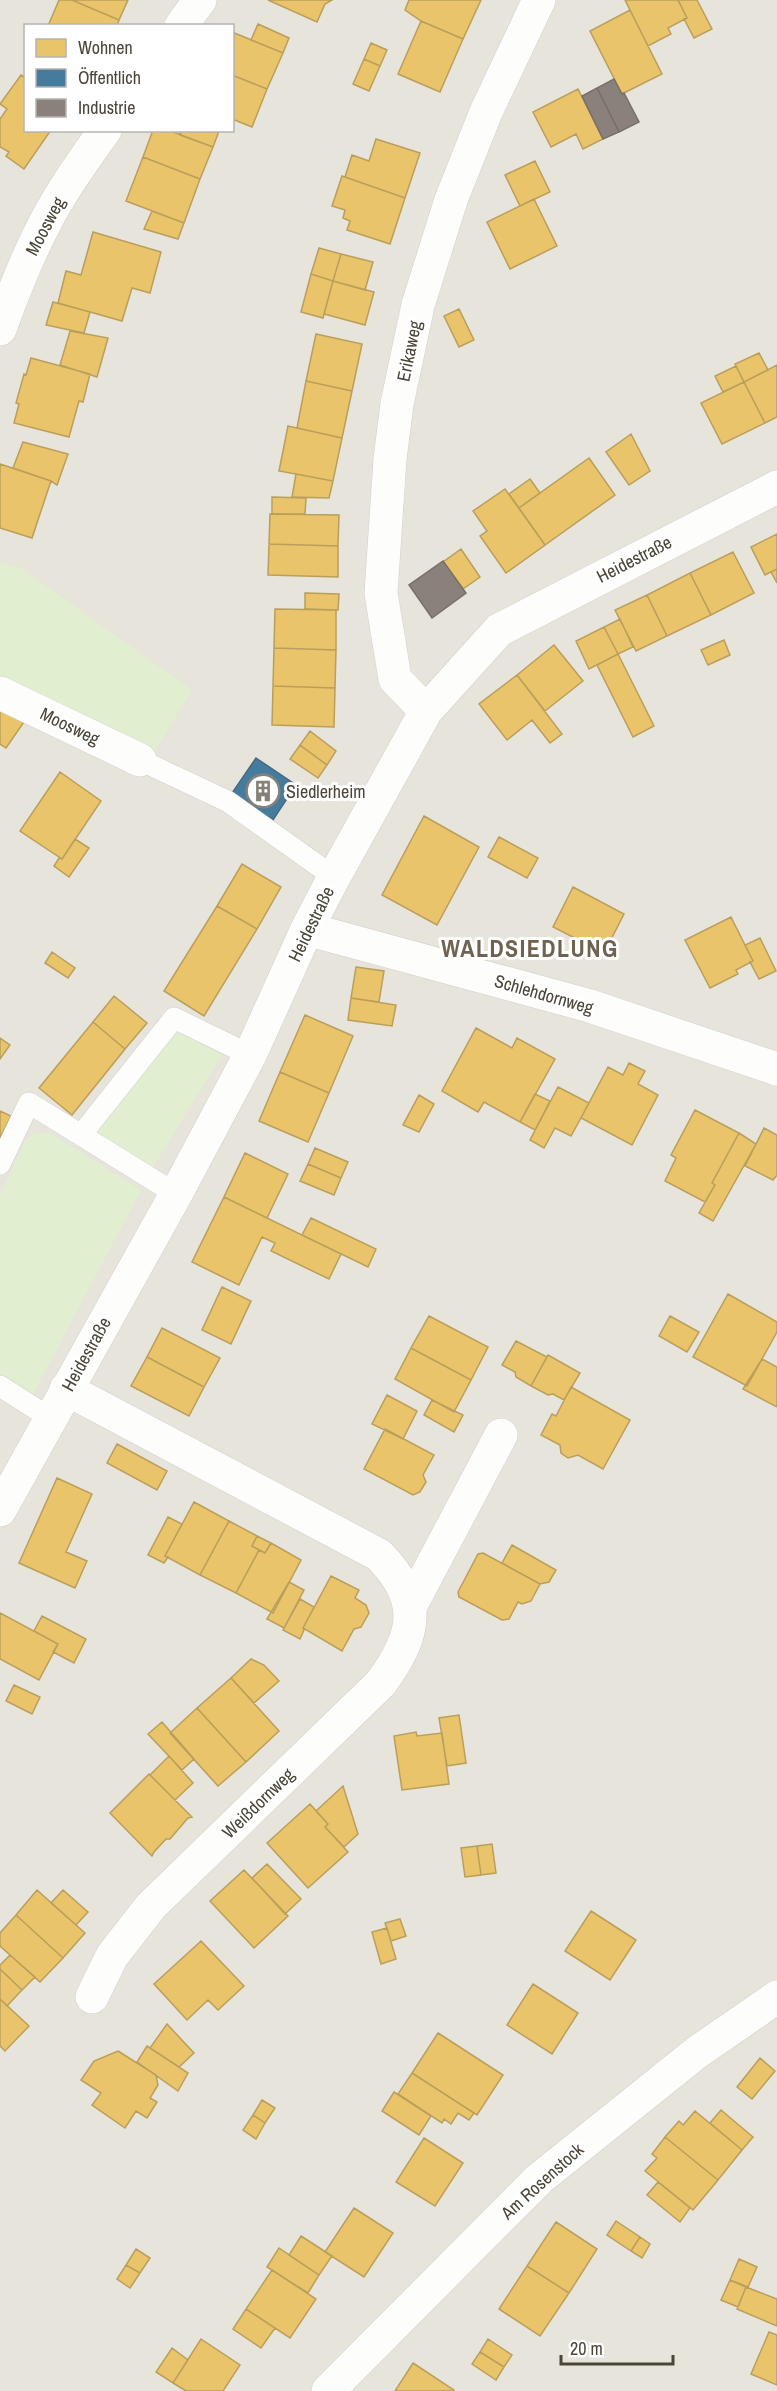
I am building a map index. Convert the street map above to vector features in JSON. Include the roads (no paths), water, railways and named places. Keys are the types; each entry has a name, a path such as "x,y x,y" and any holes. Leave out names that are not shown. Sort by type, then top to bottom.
{"street":[{"path":"182,24 200,0"},
{"name":"Erikaweg","path":"426,711 395,679 381,593 390,459 397,404 418,305 451,200 486,112 539,0"},
{"name":"Moosweg","path":"0,329 19,277 45,221 104,132"},
{"name":"Heidestraße","path":"0,1510 176,1194 250,1054 334,878 426,711 499,630 777,487"},
{"name":"Moosweg","path":"0,693 140,760"},
{"name":"Schlehdornweg","path":"308,929 590,1006 777,1069"},
{"path":"66,1389 379,1555 396,1572 411,1605"},
{"name":"Weißdornweg","path":"92,1997 112,1956 151,1906 381,1683 399,1659 406,1641 411,1605 501,1435"},
{"name":"Am Rosenstock","path":"328,2391 538,2179 696,2053 777,1997"}],"lane":[{"path":"140,760 227,801 334,878"},
{"path":"81,1135 174,1018 250,1054"},
{"path":"0,1164 29,1103 176,1194"},
{"path":"0,1386 50,1418"}],"place":[{"name":"Siedlerheim","path":"263,791"}],"district":[{"name":"WALDSIEDLUNG","path":"530,948"}]}
